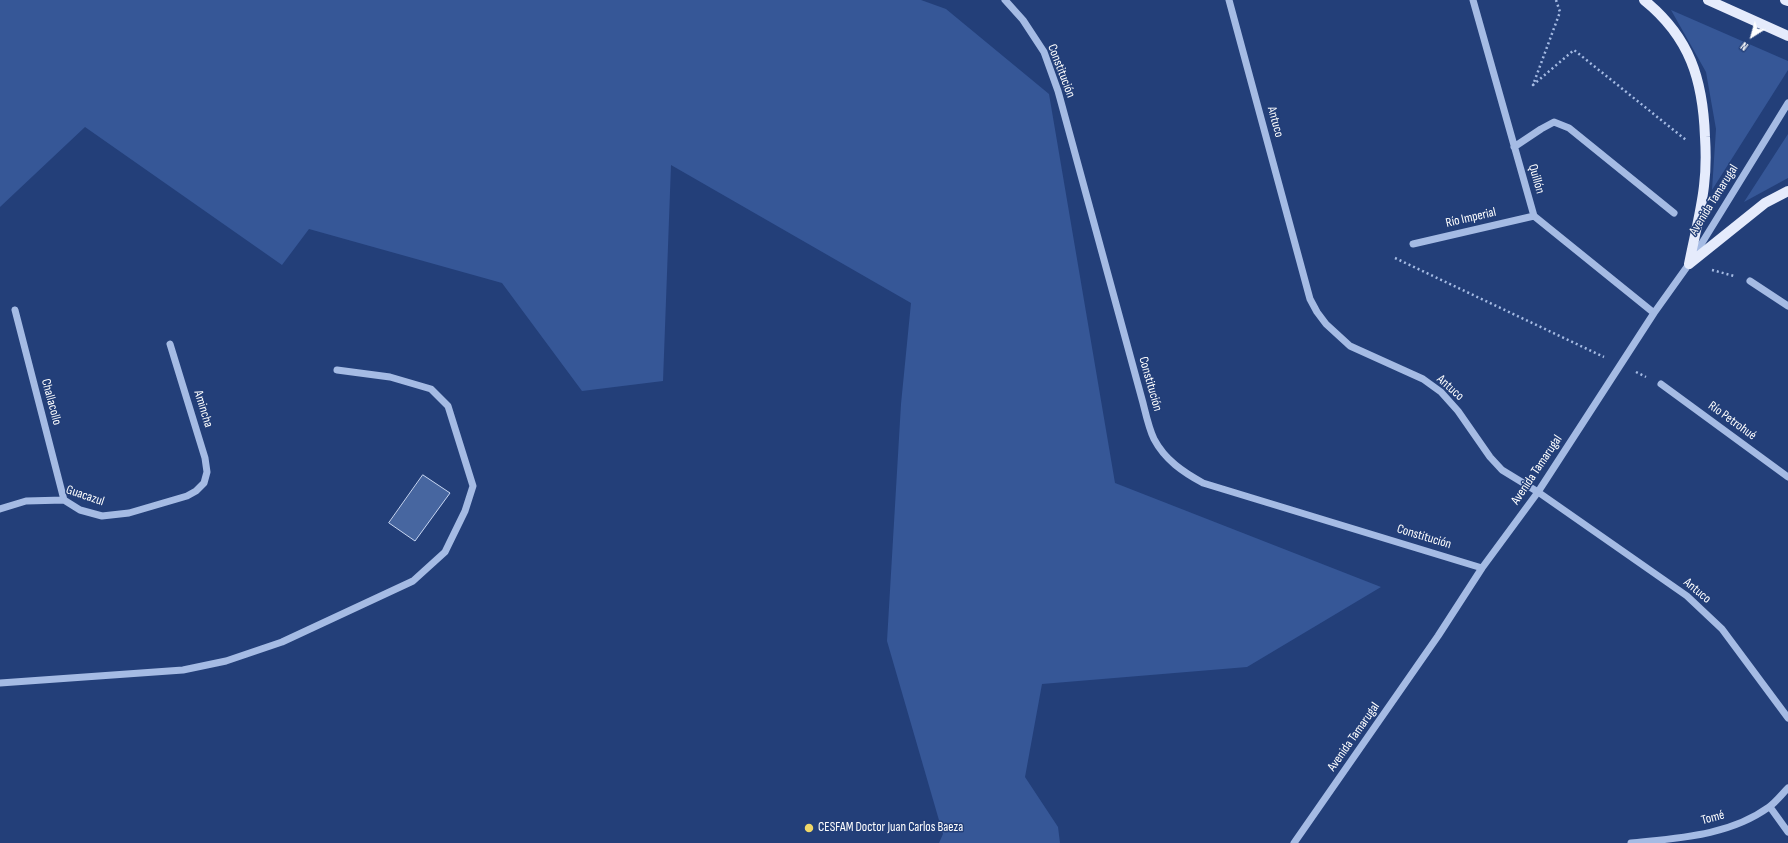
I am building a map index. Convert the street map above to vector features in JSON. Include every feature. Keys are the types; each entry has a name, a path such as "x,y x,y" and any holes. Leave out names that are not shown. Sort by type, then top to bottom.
{"main road":[{"path":"1644,0 1659,12 1674,31 1688,55 1698,80 1704,107 1706,156 1704,186 1689,264"},
{"path":"1708,0 1788,36"},
{"path":"1689,264 1765,203 1788,191"}],"street":[{"name":"Constitución","path":"1005,0 1022,20 1044,52 1058,91 1143,403 1154,438 1168,458 1185,473 1203,483 1482,568"},
{"name":"Antuco","path":"1229,0 1310,299 1317,312 1336,335 1350,346 1423,380 1441,392 1458,411 1490,457 1502,470 1538,492 1687,596 1722,628 1788,718"},
{"name":"Quillón","path":"1473,0 1534,216"},
{"name":"Avenida Tamarugal","path":"1294,843 1438,636 1482,568 1538,492 1622,365 1654,313 1689,264 1788,103"},
{"path":"1514,147 1540,129 1554,122 1569,128 1674,213"},
{"path":"1534,216 1654,313"},
{"name":"Río Imperial","path":"1413,244 1534,216"},
{"path":"1750,281 1788,306"},
{"name":"Challacollo","path":"15,310 64,500"},
{"name":"Amincha","path":"170,344 205,458 207,472 204,483"},
{"path":"0,683 183,670 226,661 282,642 413,581 445,552 465,511 473,486 448,406 431,389 390,377 337,370"},
{"name":"Río Petrohué","path":"1661,384 1788,477"},
{"name":"Guacazul","path":"0,508 26,501 64,500 80,510 102,516 109,516 129,513 187,496 196,491 204,483"},
{"name":"Tomé","path":"1631,843 1688,837 1743,822 1770,807 1788,788"},
{"path":"1770,807 1788,832"}],"path":[{"path":"1556,0 1560,12 1533,84 1574,50 1706,156"},
{"path":"1395,258 1661,384"},
{"path":"1689,264 1750,281"}],"shaded area":[{"path":"0,0 921,0 946,9 1049,94 1115,483 1381,587 1247,667 1042,684 1025,777 1058,827 1060,843 939,843 943,834 887,641 901,404 911,303 671,165 663,381 582,391 502,283 309,229 282,265 85,127 0,207"},
{"path":"1671,10 1788,61 1788,70 1712,190 1716,129 1706,72"},
{"path":"1788,134 1788,178 1744,202"}],"building":[{"path":"423,475 450,493 415,541 389,523"}],"place":[{"name":"CESFAM Doctor Juan Carlos Baeza","path":"809,828"}]}
